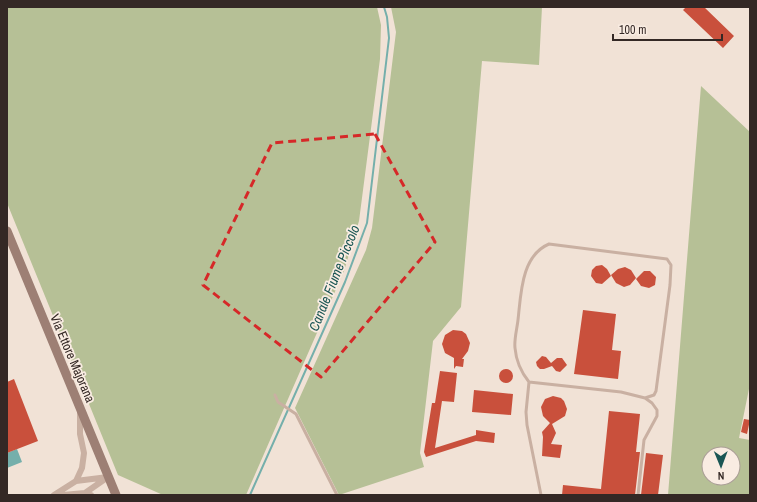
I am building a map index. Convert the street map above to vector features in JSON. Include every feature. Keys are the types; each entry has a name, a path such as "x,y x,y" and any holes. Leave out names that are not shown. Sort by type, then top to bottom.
{"main road":[{"name":"Via Ettore Majorana","path":"7,231 116,495"}],"street":[{"path":"76,481 82,468 84,453 80,434 80,409"},
{"path":"54,495 76,481 108,477"},
{"path":"63,495 88,494 108,477"}],"lane":[{"path":"541,495 526,412 529,382 524,375 515,346 523,278 534,256 542,247 549,244 667,259 671,265 670,285 656,391 654,395 645,398"},
{"path":"529,382 621,392 645,398 652,403 657,410 657,416 644,440 638,495"},
{"path":"275,395 278,402 293,411 337,495"}],"highlighted area":[{"path":"375,134 435,242 321,377 203,285 272,143"}],"green space":[{"path":"7,7 377,7 381,25 380,59 359,221 344,271 246,495 163,495 118,475 7,203"},
{"path":"391,7 542,7 539,65 482,61 461,307 433,341 420,453 424,467 339,495 295,408 366,250 372,228 396,32"},
{"path":"701,86 750,132 750,384 739,438 750,440 750,495 668,495"}],"water":[{"path":"17,449 22,462 7,468 7,453"}],"building":[{"path":"686,7 704,7 734,36 723,48 683,10"},
{"path":"602,265 607,269 611,276 602,284 596,283 591,276 592,270 596,266"},
{"path":"625,267 631,270 636,278 630,285 624,287 616,283 611,275 618,269"},
{"path":"644,271 650,271 656,277 655,285 649,288 641,286 636,279"},
{"path":"583,310 616,314 612,350 621,351 618,379 574,374"},
{"path":"453,330 462,331 466,334 470,343 468,351 462,359 464,359 463,367 456,366 454,369 454,358 445,353 442,344 445,335"},
{"path":"542,356 546,357 551,363 557,358 562,358 567,365 560,372 556,371 552,366 540,369 536,362"},
{"path":"506,369 511,371 513,376 511,381 506,383 501,381 499,376 501,371"},
{"path":"440,371 457,373 454,402 442,401 435,448 476,435 476,430 495,433 494,443 476,441 426,457 424,452 432,403 435,403"},
{"path":"14,379 38,441 7,453 7,382"},
{"path":"474,390 513,394 511,415 472,412"},
{"path":"553,396 561,398 567,409 565,416 552,424 556,433 551,444 562,445 560,458 542,456 542,432 550,423 543,416 541,407 545,399"},
{"path":"609,411 640,414 636,452 640,452 635,495 562,495 563,485 601,489"},
{"path":"744,419 750,420 747,434 741,432"},
{"path":"646,453 663,455 658,495 641,495"}],"waterway":[{"name":"Canale Fiume Piccolo","path":"250,495 345,282 367,223 389,38 387,17 384,7"}]}
